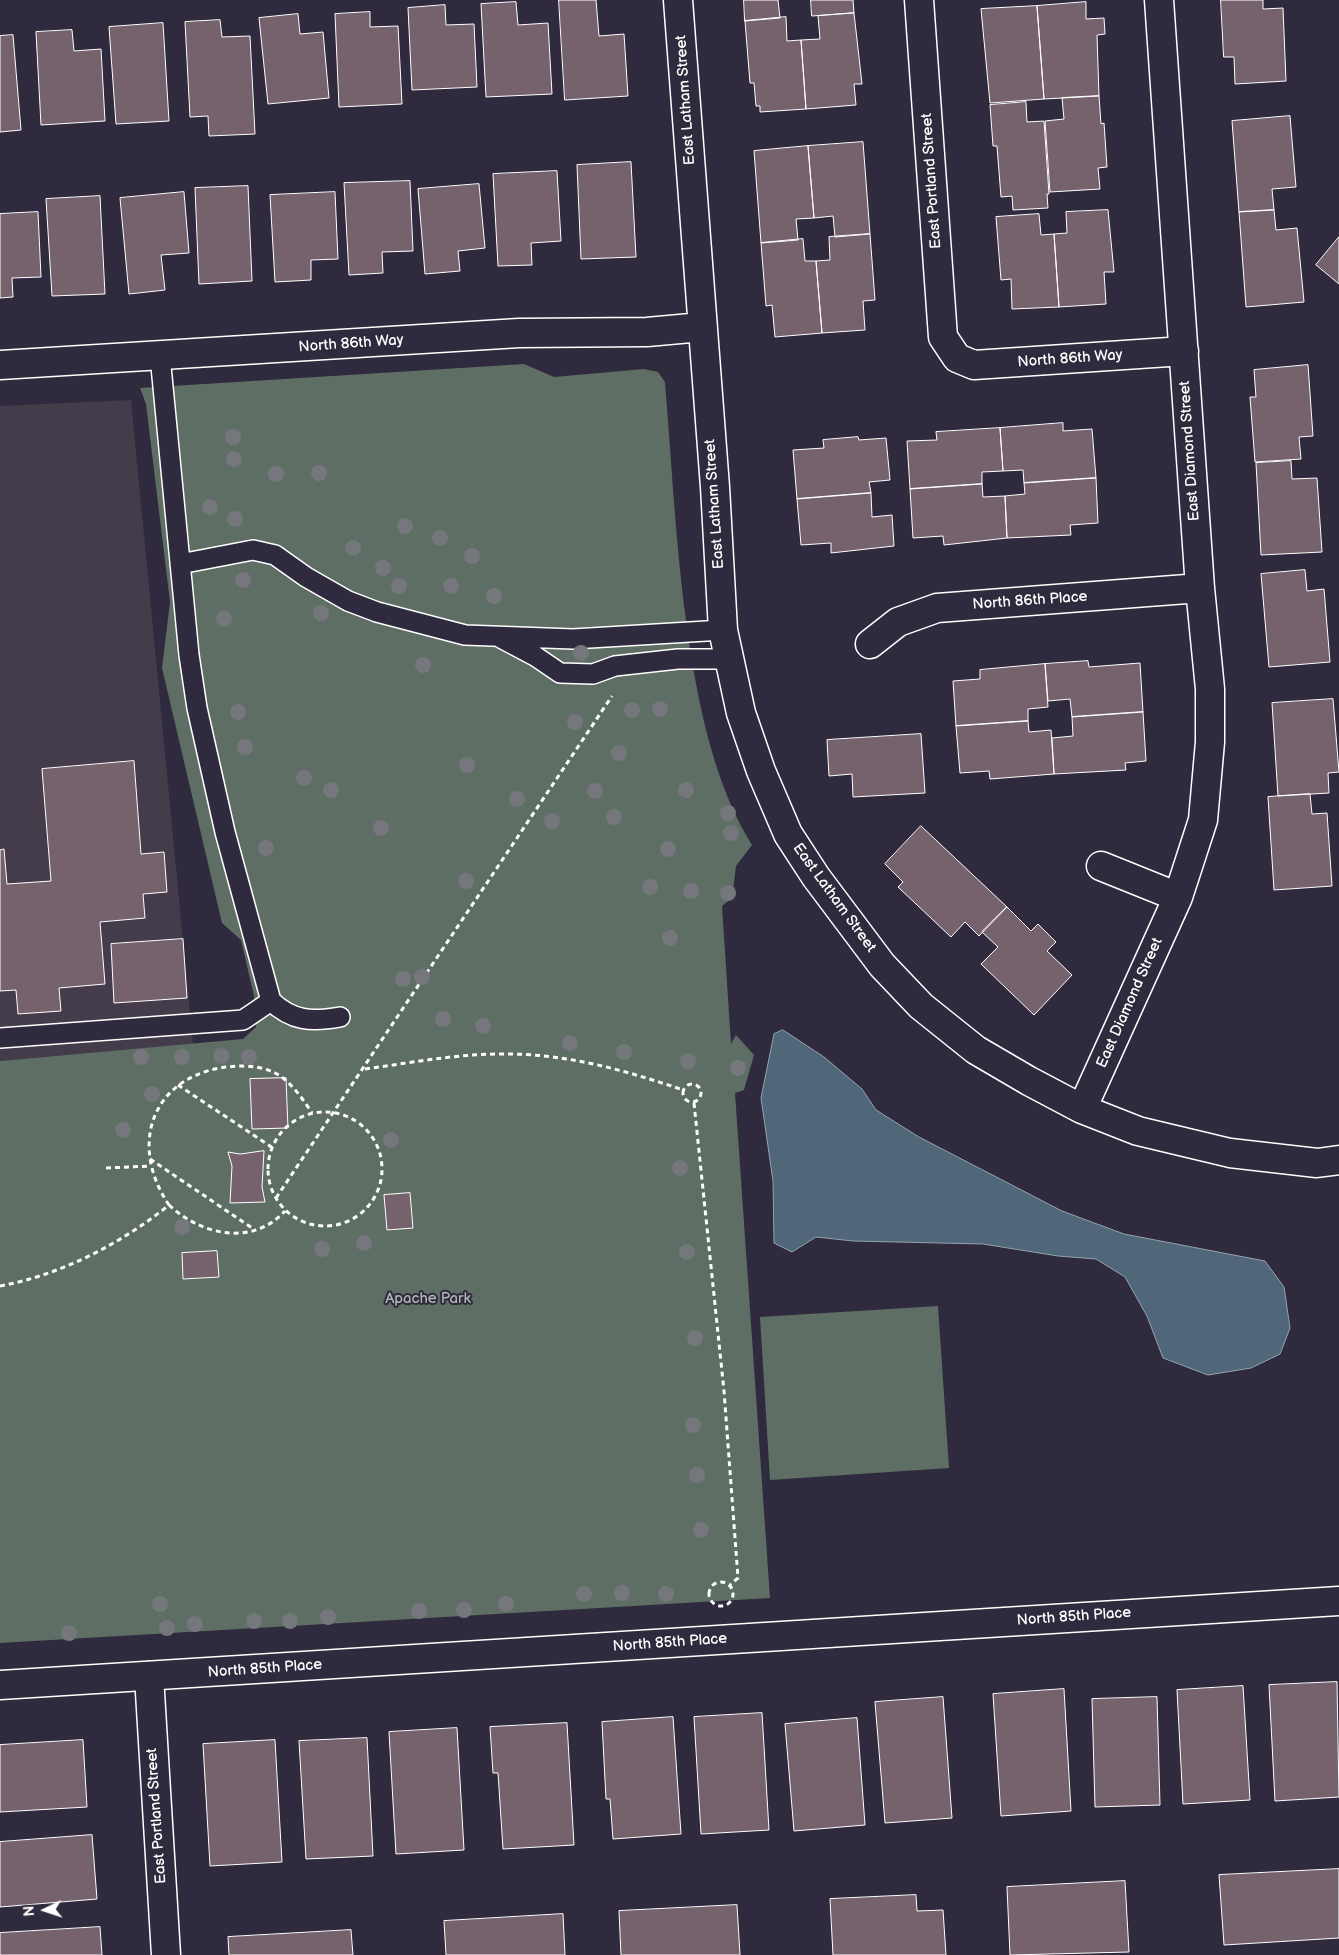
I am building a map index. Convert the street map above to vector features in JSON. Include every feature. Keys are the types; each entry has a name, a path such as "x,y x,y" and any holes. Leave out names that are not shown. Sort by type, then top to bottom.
{"street":[{"name":"East Latham Street","path":"678,0 715,487 723,630 741,713 761,771 788,834 816,877 882,965 921,1006 976,1050 1082,1109 1138,1131 1230,1153 1317,1163 1339,1160"},
{"name":"East Portland Street","path":"919,0 943,337 957,358"},
{"name":"East Diamond Street","path":"1082,1109 1178,898 1203,820 1210,742 1210,689 1200,588 1159,0"},
{"name":"North 86th Way","path":"0,365 518,333 647,332 702,326"},
{"name":"North 86th Way","path":"957,358 974,365 1184,351"},
{"name":"North 86th Place","path":"870,644 898,622 937,608 1200,588"},
{"path":"1101,866 1178,898"},
{"name":"North 85th Place","path":"0,1685 1339,1601"},
{"name":"East Portland Street","path":"149,1676 166,1955"}],"lane":[{"path":"160,356 189,655 199,721 225,832 270,1001 283,1013 314,1022 340,1017"},
{"path":"180,564 253,550 275,555 306,577 348,601 377,612 465,635 572,639 723,630"},
{"path":"495,635 535,656 560,673 594,674 615,666 678,658 729,659"},
{"path":"0,1038 243,1020 270,1001"}],"path":[{"path":"276,1198 615,692"},
{"path":"364,1069 454,1056 522,1054 556,1057 600,1065 637,1074 684,1090"},
{"path":"285,1210 269,1225 255,1230 234,1233 204,1228 192,1222 169,1204 158,1188 150,1166 148,1143 151,1124 159,1107 178,1085 196,1075 212,1070 238,1067 274,1072 291,1085 312,1114"},
{"path":"688,1084 699,1086 701,1096 694,1103 684,1098 684,1090 688,1084"},
{"path":"178,1085 273,1148"},
{"path":"694,1103 726,1420 738,1578 730,1586"},
{"path":"334,1113 356,1122 368,1132 376,1145 382,1168 378,1191 370,1204 359,1215 345,1223 315,1226 300,1221 285,1210 270,1186 268,1171 273,1148 285,1128 312,1114 334,1113"},
{"path":"150,1159 255,1230"},
{"path":"106,1168 150,1166"},
{"path":"0,1286 28,1279 104,1249 144,1225 169,1204"},
{"path":"720,1582 730,1586 733,1597 729,1603 722,1606 715,1604 710,1599 709,1591 713,1584 720,1582"}],"shaded area":[{"path":"131,400 193,1044 0,1061 0,406"}],"green space":[{"name":"Apache Park","path":"524,364 554,377 644,369 658,372 665,382 679,565 694,673 703,718 722,784 752,845 736,866 732,898 722,906 731,1044 736,1035 754,1055 744,1090 735,1093 770,1598 0,1643 0,1061 243,1039 256,1027 254,996 241,940 222,923 162,668 170,602 146,404 140,388"},
{"path":"938,1306 949,1468 770,1480 760,1317"}],"water":[{"path":"783,1030 824,1057 862,1089 876,1110 919,1137 1062,1211 1124,1234 1265,1261 1284,1287 1290,1328 1280,1354 1251,1368 1208,1375 1163,1358 1147,1316 1125,1277 1096,1259 1058,1256 983,1244 853,1241 816,1237 792,1252 774,1243 773,1181 761,1098 774,1034"}],"building":[{"path":"559,0 596,0 599,36 624,34 628,96 565,100"},
{"path":"744,0 778,0 780,18 745,21"},
{"path":"811,0 853,0 854,13 812,16"},
{"path":"1221,0 1263,0 1263,9 1283,8 1286,81 1235,84 1234,57 1224,57"},
{"path":"516,2 518,25 548,23 552,94 486,97 481,4"},
{"path":"1086,2 1086,19 1104,18 1105,34 1097,35 1099,96 1044,99 1037,6"},
{"path":"445,5 446,25 474,24 477,87 412,90 408,8"},
{"path":"1037,6 1044,99 990,103 981,9"},
{"path":"370,12 370,27 398,26 402,104 339,107 335,14"},
{"path":"854,13 862,84 854,84 856,105 806,109 801,40 820,39 818,16"},
{"path":"298,14 300,34 323,32 329,98 268,104 259,18"},
{"path":"786,17 787,41 801,40 806,109 760,112 760,106 756,106 754,83 750,83 745,21"},
{"path":"220,20 222,37 250,36 255,134 209,136 208,116 190,117 185,22"},
{"path":"163,23 169,121 116,124 109,27"},
{"path":"72,30 74,51 101,49 105,121 41,125 36,32"},
{"path":"13,35 21,130 0,132 0,36"},
{"path":"1099,96 1101,124 1104,123 1107,167 1098,168 1100,189 1050,192 1045,121 1064,119 1062,98"},
{"path":"1026,102 1027,122 1044,121 1049,194 1047,194 1048,208 1013,210 1012,196 1001,197 997,146 993,146 990,105"},
{"path":"1290,116 1296,187 1272,189 1274,210 1239,212 1232,121"},
{"path":"863,142 870,234 835,237 833,216 814,218 808,146"},
{"path":"808,146 814,218 796,219 798,240 761,243 754,151"},
{"path":"631,162 636,257 581,259 577,165"},
{"path":"557,171 561,241 531,243 532,265 498,266 493,174"},
{"path":"410,181 413,251 382,252 383,273 349,275 344,183"},
{"path":"479,184 485,248 458,251 460,271 425,274 418,189"},
{"path":"248,186 252,281 199,284 195,188"},
{"path":"184,192 189,253 161,255 165,290 129,294 120,198"},
{"path":"335,192 338,259 311,260 311,280 275,282 270,195"},
{"path":"100,196 105,294 52,296 46,199"},
{"path":"1108,210 1114,272 1104,272 1106,304 1059,307 1054,234 1067,233 1066,212"},
{"path":"1274,210 1276,230 1297,228 1304,302 1246,307 1239,212"},
{"path":"38,212 41,277 12,278 13,297 0,298 0,214"},
{"path":"1039,214 1041,235 1054,234 1059,307 1012,309 1011,279 1001,280 996,217"},
{"path":"870,234 875,300 863,301 865,330 822,333 816,261 830,260 829,237"},
{"path":"1339,237 1339,284 1316,265"},
{"path":"803,239 805,261 816,261 822,333 775,337 772,305 766,306 761,243"},
{"path":"1308,365 1313,436 1299,437 1301,459 1255,462 1250,397 1256,397 1254,370"},
{"path":"1063,423 1063,431 1092,429 1096,478 1024,483 1023,470 1003,471 1000,428"},
{"path":"1000,428 1003,471 982,472 982,484 910,489 907,441 937,440 936,432"},
{"path":"858,437 859,440 886,438 890,480 869,482 871,493 797,499 793,450 824,448 823,440"},
{"path":"1291,461 1292,479 1317,478 1322,552 1261,555 1256,463"},
{"path":"1096,478 1098,523 1070,525 1071,535 1007,538 1005,496 1025,494 1024,483"},
{"path":"982,484 983,497 1005,496 1007,538 944,545 943,536 913,538 910,489"},
{"path":"871,493 872,517 892,515 894,546 831,553 831,543 801,545 797,499"},
{"path":"1305,570 1307,591 1324,589 1330,662 1269,667 1261,574"},
{"path":"1088,661 1089,667 1140,663 1143,712 1072,717 1070,699 1048,701 1045,664"},
{"path":"1045,664 1048,707 1028,709 1028,721 956,726 953,681 980,679 980,670"},
{"path":"1333,699 1339,772 1328,773 1329,793 1278,796 1272,703"},
{"path":"1143,712 1146,761 1125,763 1126,770 1054,774 1052,738 1073,736 1072,717"},
{"path":"1028,721 1029,732 1051,730 1054,774 990,779 989,771 960,773 956,726"},
{"path":"921,734 925,793 853,797 852,774 829,776 827,740"},
{"path":"134,761 141,854 164,852 167,892 143,894 145,918 100,922 105,984 59,988 61,1011 18,1014 16,990 0,991 0,850 4,849 7,884 51,881 42,769"},
{"path":"1310,794 1312,814 1327,813 1332,886 1274,890 1268,797"},
{"path":"921,826 1007,907 979,936 965,922 951,937 898,887 903,882 885,864"},
{"path":"1007,907 1031,931 1038,924 1056,942 1047,951 1072,975 1034,1015 981,964 998,947 982,932"},
{"path":"183,939 187,998 114,1003 111,944"},
{"path":"286,1078 288,1128 252,1129 250,1079"},
{"path":"264,1151 262,1187 265,1202 230,1203 232,1166 228,1152 240,1154"},
{"path":"410,1193 413,1228 387,1230 384,1195"},
{"path":"217,1251 219,1277 183,1279 182,1253"},
{"path":"1337,1682 1339,1797 1275,1801 1269,1685"},
{"path":"1243,1686 1250,1800 1183,1804 1177,1690"},
{"path":"1064,1689 1071,1811 1001,1816 993,1694"},
{"path":"943,1697 952,1818 885,1823 875,1702"},
{"path":"1157,1697 1160,1805 1095,1807 1092,1699"},
{"path":"762,1713 769,1830 701,1834 694,1717"},
{"path":"673,1717 681,1834 613,1839 610,1799 606,1799 602,1722"},
{"path":"857,1718 865,1825 794,1831 785,1724"},
{"path":"567,1723 574,1845 503,1849 498,1773 493,1773 490,1727"},
{"path":"457,1728 464,1850 396,1854 389,1732"},
{"path":"367,1738 373,1856 306,1859 299,1741"},
{"path":"83,1740 87,1807 0,1812 0,1745"},
{"path":"275,1740 282,1862 210,1866 203,1744"},
{"path":"92,1835 97,1899 0,1907 0,1842"},
{"path":"1339,1869 1339,1938 1224,1945 1219,1875"},
{"path":"1125,1881 1129,1952 1010,1955 1007,1887"},
{"path":"916,1895 917,1911 943,1910 946,1955 833,1955 830,1899"},
{"path":"737,1905 740,1955 621,1955 619,1911"},
{"path":"563,1914 565,1955 446,1955 444,1921"},
{"path":"100,1927 102,1955 0,1955 0,1933"},
{"path":"351,1930 353,1955 229,1955 228,1937"}]}
